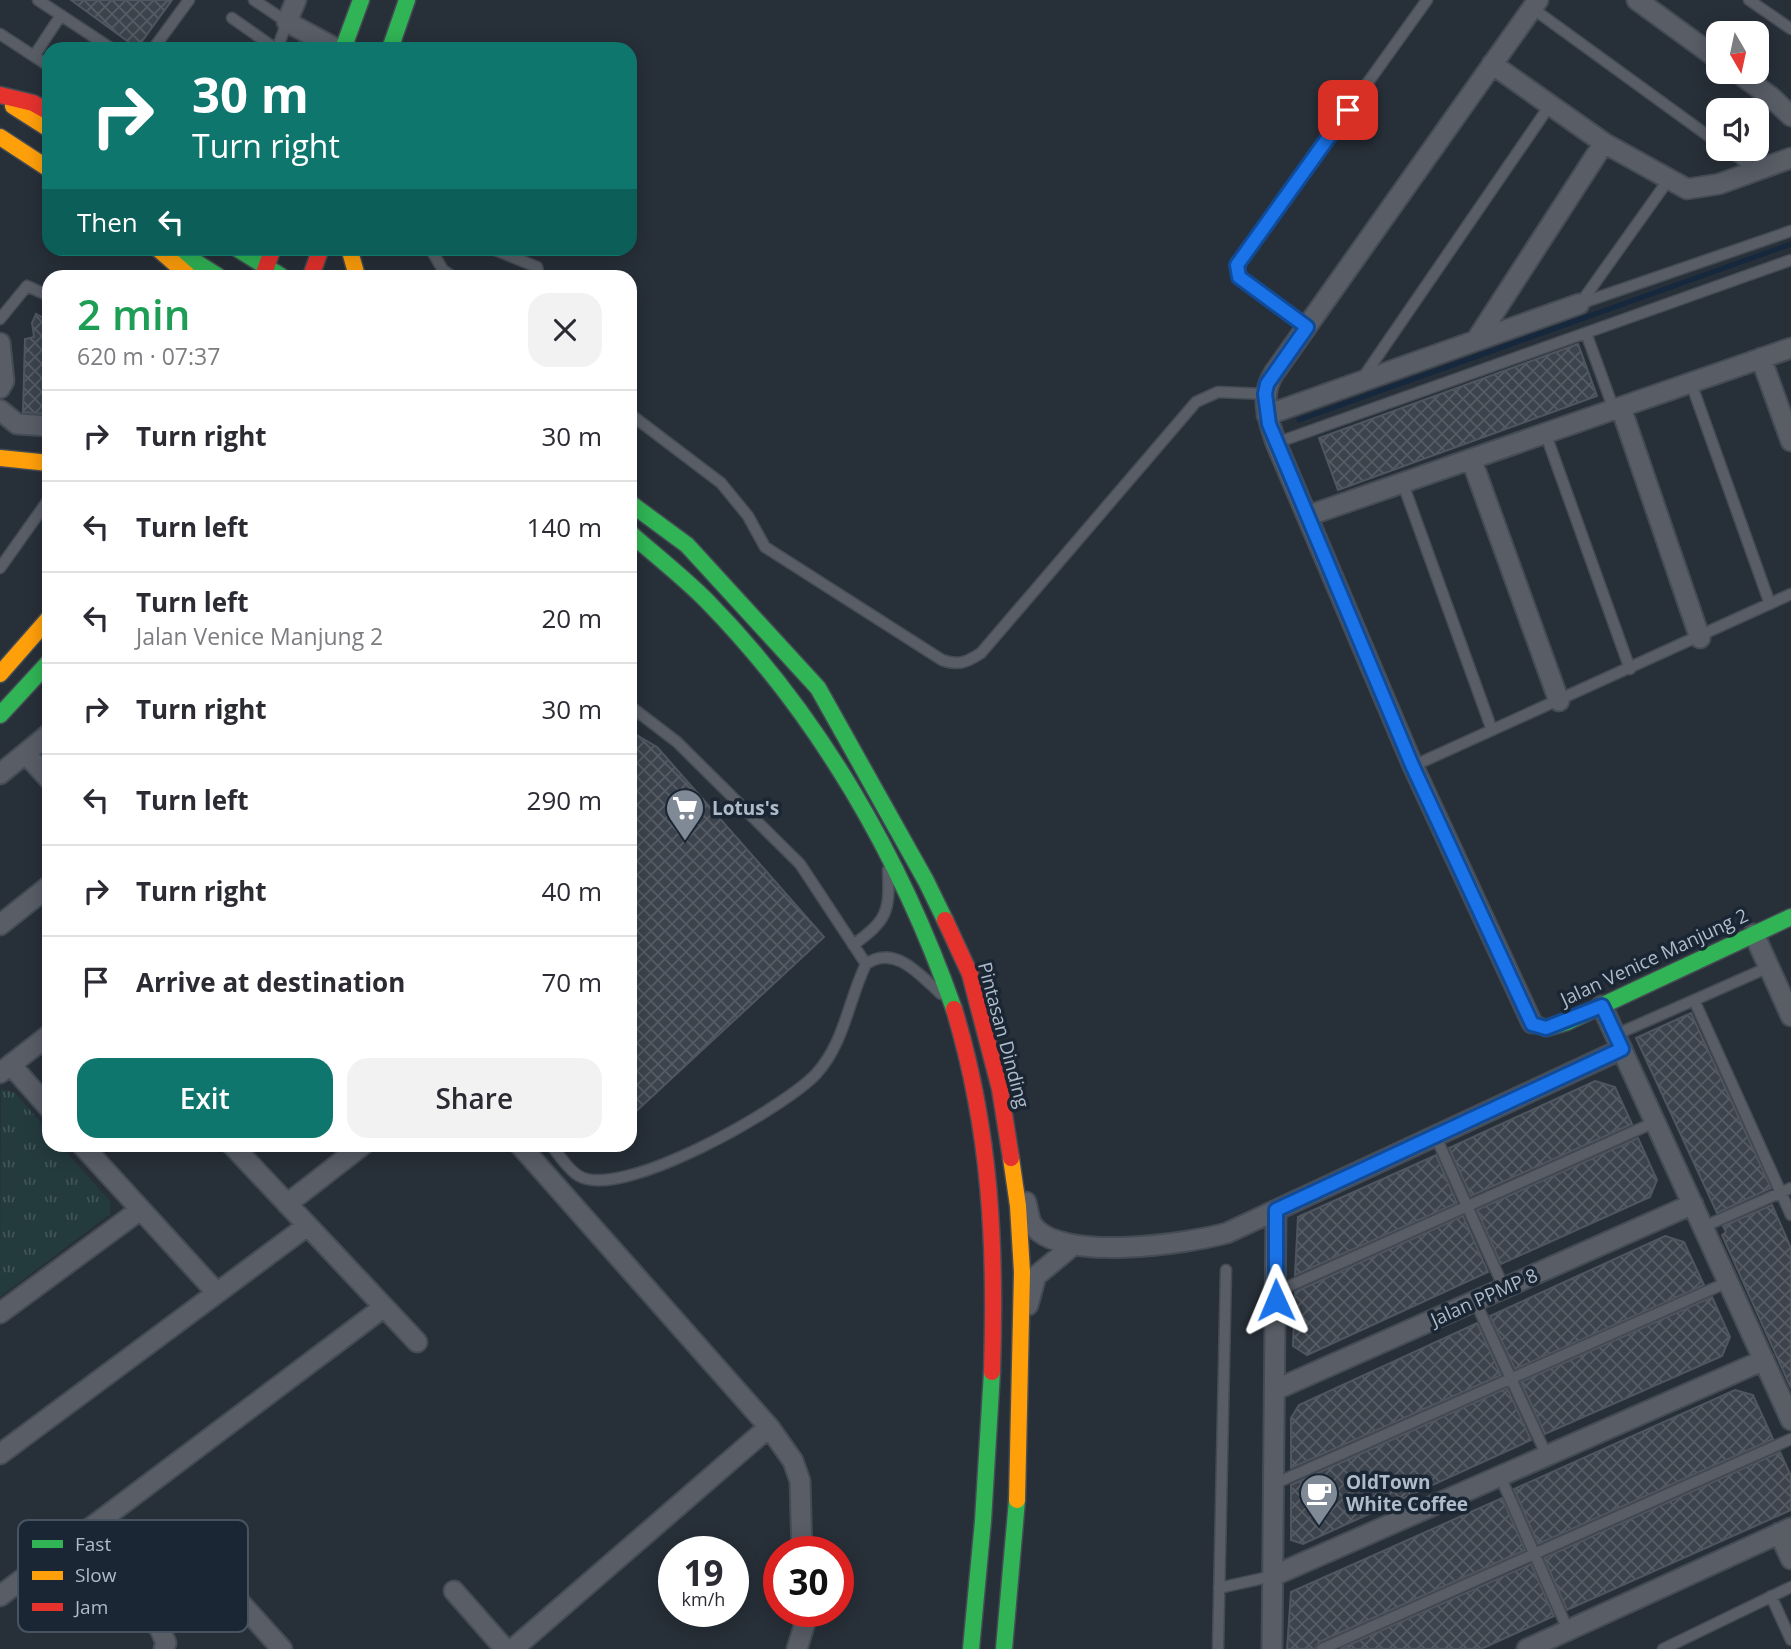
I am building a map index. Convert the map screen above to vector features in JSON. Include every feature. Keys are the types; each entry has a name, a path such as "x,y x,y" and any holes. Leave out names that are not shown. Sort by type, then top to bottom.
{"main road":[{"path":"346,42 361,0"},
{"path":"392,42 407,0"},
{"path":"0,97 33,103 42,108"},
{"path":"0,97 42,124"},
{"path":"0,137 42,164"},
{"path":"166,256 182,270"},
{"path":"186,256 208,270"},
{"path":"246,256 263,270"},
{"path":"0,458 42,462"},
{"name":"Pintasan Dinding","path":"637,508 687,545 818,688 926,881 970,974 1000,1089 1018,1206 1022,1272 1018,1489 1004,1649"},
{"path":"637,539 711,605 783,687 829,752 888,855 934,948 953,1006 984,1135 994,1270 995,1355 987,1485 971,1649"},
{"path":"0,674 42,626"},
{"path":"0,715 39,688"},
{"name":"Jalan Venice Manjung 2","path":"1532,1024 1546,1028 1602,1006 1791,917"}],"street":[{"path":"296,0 287,22 324,42"},
{"path":"1637,0 1706,50"},
{"path":"1532,1024 1412,765 1276,443 1267,415 1265,394 1267,384 1535,4"},
{"path":"1492,64 1604,143 1687,189 1703,189 1791,159"},
{"path":"1754,84 1791,116"},
{"path":"1477,339 1604,143"},
{"path":"1267,415 1579,304"},
{"path":"0,343 2,384"},
{"path":"1307,516 1472,461 1791,348"},
{"path":"1761,358 1791,441"},
{"path":"1618,409 1700,638"},
{"path":"0,410 17,424 42,426"},
{"path":"1472,461 1559,701"},
{"path":"0,774 42,740"},
{"path":"26,754 42,771"},
{"path":"0,925 42,892"},
{"path":"1754,934 1791,1017"},
{"path":"1771,971 1791,967"},
{"path":"1602,1006 1791,1420"},
{"path":"42,1040 5,1069 42,1102"},
{"path":"1000,1089 1018,1145 1032,1226 1045,1237 1071,1247 1175,1245 1227,1233 1435,1135 1618,1042"},
{"path":"88,1152 217,1293"},
{"path":"238,1152 417,1342"},
{"path":"287,1204 354,1152"},
{"path":"526,1152 769,1427 793,1461 800,1481 802,1536"},
{"name":"Jalan PPMP 8","path":"1275,1390 1693,1204"},
{"path":"0,1313 140,1210"},
{"path":"1272,1649 1276,1210"},
{"path":"0,1454 307,1226"},
{"path":"1020,1339 1036,1276 1071,1247"},
{"path":"105,1520 384,1307"},
{"path":"1273,1576 1764,1360"},
{"path":"513,1649 769,1427"},
{"path":"1527,1649 1785,1530 1791,1559"},
{"path":"0,1596 18,1583"},
{"path":"454,1591 505,1649"},
{"path":"1009,1600 1010,1649"},
{"path":"248,1611 282,1649"},
{"path":"797,1649 804,1627"},
{"path":"161,1632 166,1643 164,1649"}],"lane":[{"path":"38,0 102,42"},
{"path":"158,42 189,0"},
{"path":"254,0 287,22 279,42"},
{"path":"1307,327 1239,277 1237,265 1427,0"},
{"path":"1749,0 1791,29"},
{"path":"1535,4 1706,134"},
{"path":"43,42 61,15"},
{"path":"232,18 266,42"},
{"path":"0,34 42,61"},
{"path":"34,56 42,44"},
{"path":"1360,382 1549,104"},
{"path":"1743,161 1757,171"},
{"path":"1579,304 1669,179"},
{"path":"1579,304 1791,231"},
{"path":"510,256 537,267 538,270"},
{"path":"1276,443 1791,261"},
{"path":"0,319 27,286 42,293"},
{"path":"1586,333 1618,409"},
{"path":"1691,383 1770,604"},
{"path":"637,419 721,483 748,516 765,547 943,660 955,664 968,662 981,653 1196,402 1219,392 1265,394"},
{"path":"1546,435 1630,669"},
{"path":"1403,484 1492,730"},
{"path":"0,568 42,509"},
{"path":"1412,765 1700,638 1791,594"},
{"path":"637,711 677,742 800,864 866,964"},
{"path":"853,945 878,926 886,914 889,898 888,855"},
{"path":"557,1152 579,1176 609,1182 676,1161 786,1098 816,1074 838,1041 866,964 875,958 901,960 953,1006"},
{"path":"1618,1042 1694,1000 1771,971"},
{"path":"1694,1000 1786,1190 1791,1215"},
{"path":"1276,1292 1655,1122"},
{"path":"1435,1135 1504,1288"},
{"path":"1703,1227 1786,1190"},
{"path":"1218,1649 1226,1270"},
{"path":"1274,1484 1728,1282"},
{"path":"1475,1301 1547,1456"},
{"path":"1322,1649 1791,1439"},
{"path":"1500,1476 1568,1630"},
{"path":"1219,1588 1273,1576"},
{"path":"1663,1649 1791,1587"},
{"path":"1771,1597 1791,1640"}],"green space":[{"path":"1,1089 15,1093 42,1124 42,1152 66,1152 110,1201 110,1214 0,1297"}],"building":[{"path":"71,0 172,0 141,42 129,42"},
{"path":"36,314 42,317 42,413 23,412 25,339 34,337 32,323"},
{"path":"1578,344 1597,396 1338,490 1319,438"},
{"name":"Lotus's","path":"637,735 657,747 824,937 637,1111"},
{"path":"1691,1013 1771,1188 1717,1213 1636,1038"},
{"path":"1595,1081 1615,1087 1632,1124 1471,1196 1449,1148"},
{"path":"1638,1138 1657,1180 1650,1197 1501,1264 1477,1210"},
{"path":"1436,1155 1457,1203 1295,1275 1298,1217"},
{"path":"1772,1205 1791,1248 1791,1388 1722,1235 1726,1232 1723,1226"},
{"path":"1463,1216 1488,1272 1307,1355 1293,1346 1295,1292"},
{"path":"1665,1236 1684,1242 1704,1285 1515,1369 1490,1316"},
{"path":"1712,1297 1730,1337 1722,1356 1545,1434 1521,1382"},
{"path":"1477,1323 1501,1375 1291,1468 1291,1418 1299,1405"},
{"path":"1507,1388 1531,1440 1303,1544 1291,1540 1291,1485"},
{"path":"1735,1390 1753,1395 1773,1439 1538,1544 1514,1489"},
{"path":"1780,1452 1791,1476 1791,1510 1567,1610 1544,1558"},
{"path":"1502,1498 1525,1550 1319,1642 1315,1649 1287,1649 1291,1592"},
{"path":"1531,1564 1554,1616 1481,1649 1340,1649"}],"waterway":[{"path":"1299,420 1791,244"}],"traffic: fast":[{"path":"346,42 361,0"},
{"path":"392,42 407,0"},
{"path":"186,256 208,270"},
{"path":"249,256 271,270"},
{"path":"637,508 687,545 818,688 945,920"},
{"path":"637,539 697,591 747,644 820,740 882,844 909,898 954,1009"},
{"path":"0,715 42,670"},
{"path":"1532,1023 1546,1028 1567,1022 1791,917"},
{"path":"971,1649 983,1521 992,1372"},
{"path":"1004,1649 1017,1500"}],"traffic: slow":[{"path":"13,106 42,125"},
{"path":"0,137 42,164"},
{"path":"166,256 182,270"},
{"path":"351,256 355,270"},
{"path":"0,458 42,462"},
{"path":"0,674 42,626"},
{"path":"1011,1158 1018,1206 1022,1272 1017,1500"}],"traffic: jam":[{"path":"0,95 33,103 42,108"},
{"path":"265,270 270,256"},
{"path":"313,270 318,256"},
{"path":"945,920 970,974 1000,1089 1011,1158"},
{"path":"954,1009 976,1099 988,1189 993,1279 992,1372"}],"place":[{"name":"Lotus's","path":"685,842"},
{"name":"OldTown White Coffee","path":"1319,1527"}],"route":[{"path":"1276,1300 1276,1210 1622,1049 1602,1006 1546,1028 1532,1024 1412,765 1269,424 1265,405 1267,384 1307,327 1239,277 1237,265 1348,110"}]}
